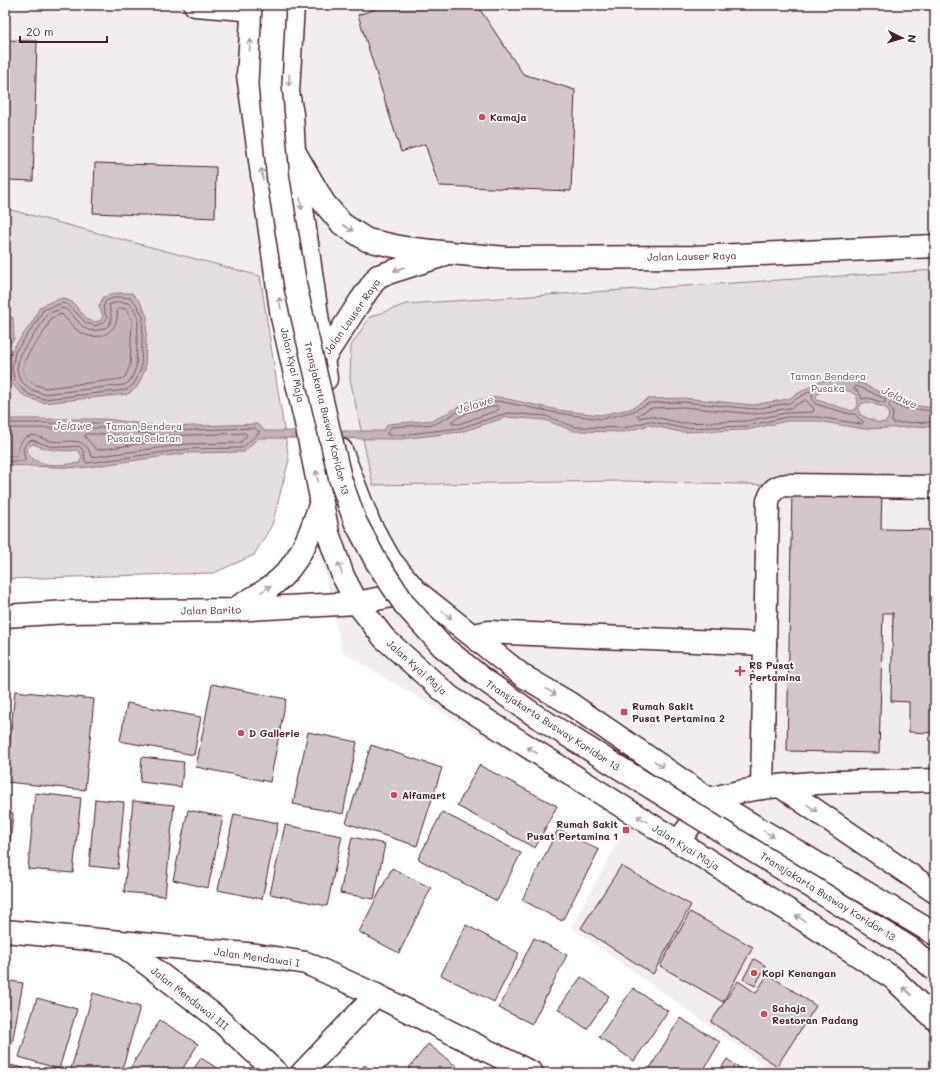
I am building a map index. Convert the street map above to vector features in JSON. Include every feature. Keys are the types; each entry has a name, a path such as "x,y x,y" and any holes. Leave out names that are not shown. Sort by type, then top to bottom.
{"main road":[{"path":"195,5 286,8 288,92 292,114 294,151 327,385 340,449 369,523 390,560 416,591 523,676 569,703 709,799 935,934"},
{"name":"Jalan Kyai Maja","path":"253,7 248,76 282,317 312,450 328,532 343,576 357,603 384,638 450,697 893,978 935,1019"},
{"name":"Transjakarta Busway Koridor 13","path":"286,8 270,84 278,177 296,289 340,478 355,521 376,561 405,605 442,646 483,679 530,712 910,948 935,970"},
{"name":"Jalan Lauser Raya","path":"294,151 324,203 342,224 367,240 404,248 506,258 694,257 935,246"},
{"name":"Jalan Lauser Raya","path":"323,359 378,276 450,253"},
{"path":"771,787 765,644 768,501 771,491 780,486 788,485 935,487"},
{"path":"233,610 275,583 295,562 311,534 322,501"},
{"name":"Jalan Barito","path":"5,616 67,612 233,610 357,603 416,591"},
{"path":"473,635 489,632 765,644"},
{"path":"678,842 709,799 771,787 810,783 935,780"},
{"path":"771,787 935,892"},
{"name":"Jalan Mendawai I","path":"5,931 257,955 306,963 376,994 532,1073"},
{"name":"Jalan Mendawai III","path":"118,942 214,1014 277,1073"},
{"path":"302,1073 376,994"}],"shaded area":[{"path":"5,5 935,5 935,1073 775,1073 571,927 628,823 342,652 260,277 11,210 5,211"}],"green space":[{"name":"Taman Bendera Pusaka Selatan","path":"11,210 260,276 289,460 272,525 254,555 214,573 5,579 5,211"},
{"name":"Taman Bendera Pusaka","path":"935,270 935,489 624,481 373,485 350,379 351,346 370,317 406,304"}],"water":[{"path":"118,293 132,293 140,302 147,316 145,370 137,387 128,394 43,403 28,398 19,392 10,381 7,368 11,351 33,321 40,307 63,298 72,302 88,320 95,322 101,320 103,316 99,307 103,297"},
{"path":"5,313 13,318 14,339 5,350"},
{"name":"Jelawe","path":"844,378 865,385 903,404 935,408 935,426 864,429 818,421 787,421 747,430 681,432 649,425 625,432 574,431 545,420 507,417 461,432 401,439 258,438 244,452 187,453 81,468 5,465 5,419 106,419 164,427 257,424 265,431 383,431 388,424 434,420 468,402 498,397 558,410 600,415 630,409 648,399 683,398 753,405 788,399 820,381","holes":["832,390 849,391 856,395 858,402 856,409 852,411 817,400 816,396 820,392","867,402 886,408 889,413 888,419 886,422 879,423 860,415 859,409 861,404","33,444 55,450 77,450 81,454 82,458 79,463 57,465 42,463 30,456 26,450"]}],"building":[{"name":"Kamaja","path":"379,5 477,5 523,74 575,90 571,191 439,186 425,144 401,152 358,15 378,8"},
{"path":"5,40 37,41 33,181 5,180"},
{"path":"95,163 216,167 215,218 93,213"},
{"path":"792,489 882,490 881,529 935,530 935,733 909,732 909,702 891,701 893,613 883,613 879,753 787,751"},
{"name":"D Gallerie","path":"212,684 286,699 270,782 196,767"},
{"path":"15,691 94,699 85,790 6,782"},
{"path":"127,703 201,717 194,755 120,741"},
{"path":"308,732 357,742 343,814 293,804"},
{"name":"Alfamart","path":"371,745 442,768 417,846 346,823"},
{"path":"142,757 184,762 181,787 140,782"},
{"path":"479,765 557,806 535,848 457,806"},
{"path":"35,793 81,798 73,873 28,869"},
{"path":"95,799 124,802 118,869 89,866"},
{"path":"133,801 174,805 165,896 124,892"},
{"path":"188,810 223,817 208,888 173,880"},
{"path":"442,812 521,853 497,901 418,859"},
{"path":"5,813 13,813 6,886 5,886"},
{"path":"234,814 278,823 262,899 218,890"},
{"path":"285,825 342,836 327,906 270,894"},
{"path":"558,829 599,850 562,921 522,900"},
{"path":"352,837 385,844 374,899 340,893"},
{"path":"621,866 691,905 653,974 581,928"},
{"path":"392,868 431,888 399,953 359,932"},
{"path":"690,912 753,947 723,1002 660,966"},
{"path":"466,925 519,953 494,1002 441,975"},
{"path":"534,938 567,955 532,1024 499,1008"},
{"name":"Kopi Kenangan","path":"754,959 766,966 755,986 743,979"},
{"name":"Sahaja Restoran Padang","path":"768,974 816,1006 777,1066 711,1022 738,981 756,993"},
{"path":"581,977 609,996 587,1029 558,1009"},
{"path":"5,980 23,983 12,1044 5,1043"},
{"path":"633,988 668,1011 634,1061 599,1037"},
{"path":"93,993 140,1007 121,1073 83,1073 71,1069"},
{"path":"37,998 77,1009 59,1069 19,1057"},
{"path":"680,1018 720,1042 702,1073 647,1073"},
{"path":"160,1020 198,1044 180,1073 127,1073"},
{"path":"428,1044 465,1073 405,1073"},
{"path":"201,1058 225,1073 191,1073"},
{"path":"727,1059 743,1070 741,1073 718,1073"},
{"path":"5,1064 24,1068 23,1073 5,1073"},
{"path":"365,1065 371,1073 355,1073"}],"place":[{"name":"Kamaja","path":"482,117"},
{"name":"RS Pusat Pertamina","path":"740,671"},
{"name":"Rumah Sakit Pusat Pertamina 2","path":"624,712"},
{"name":"D Gallerie","path":"241,733"},
{"name":"Alfamart","path":"394,795"},
{"name":"Rumah Sakit Pusat Pertamina 1","path":"626,830"},
{"name":"Kopi Kenangan","path":"754,973"},
{"name":"Sahaja Restoran Padang","path":"764,1014"}]}
